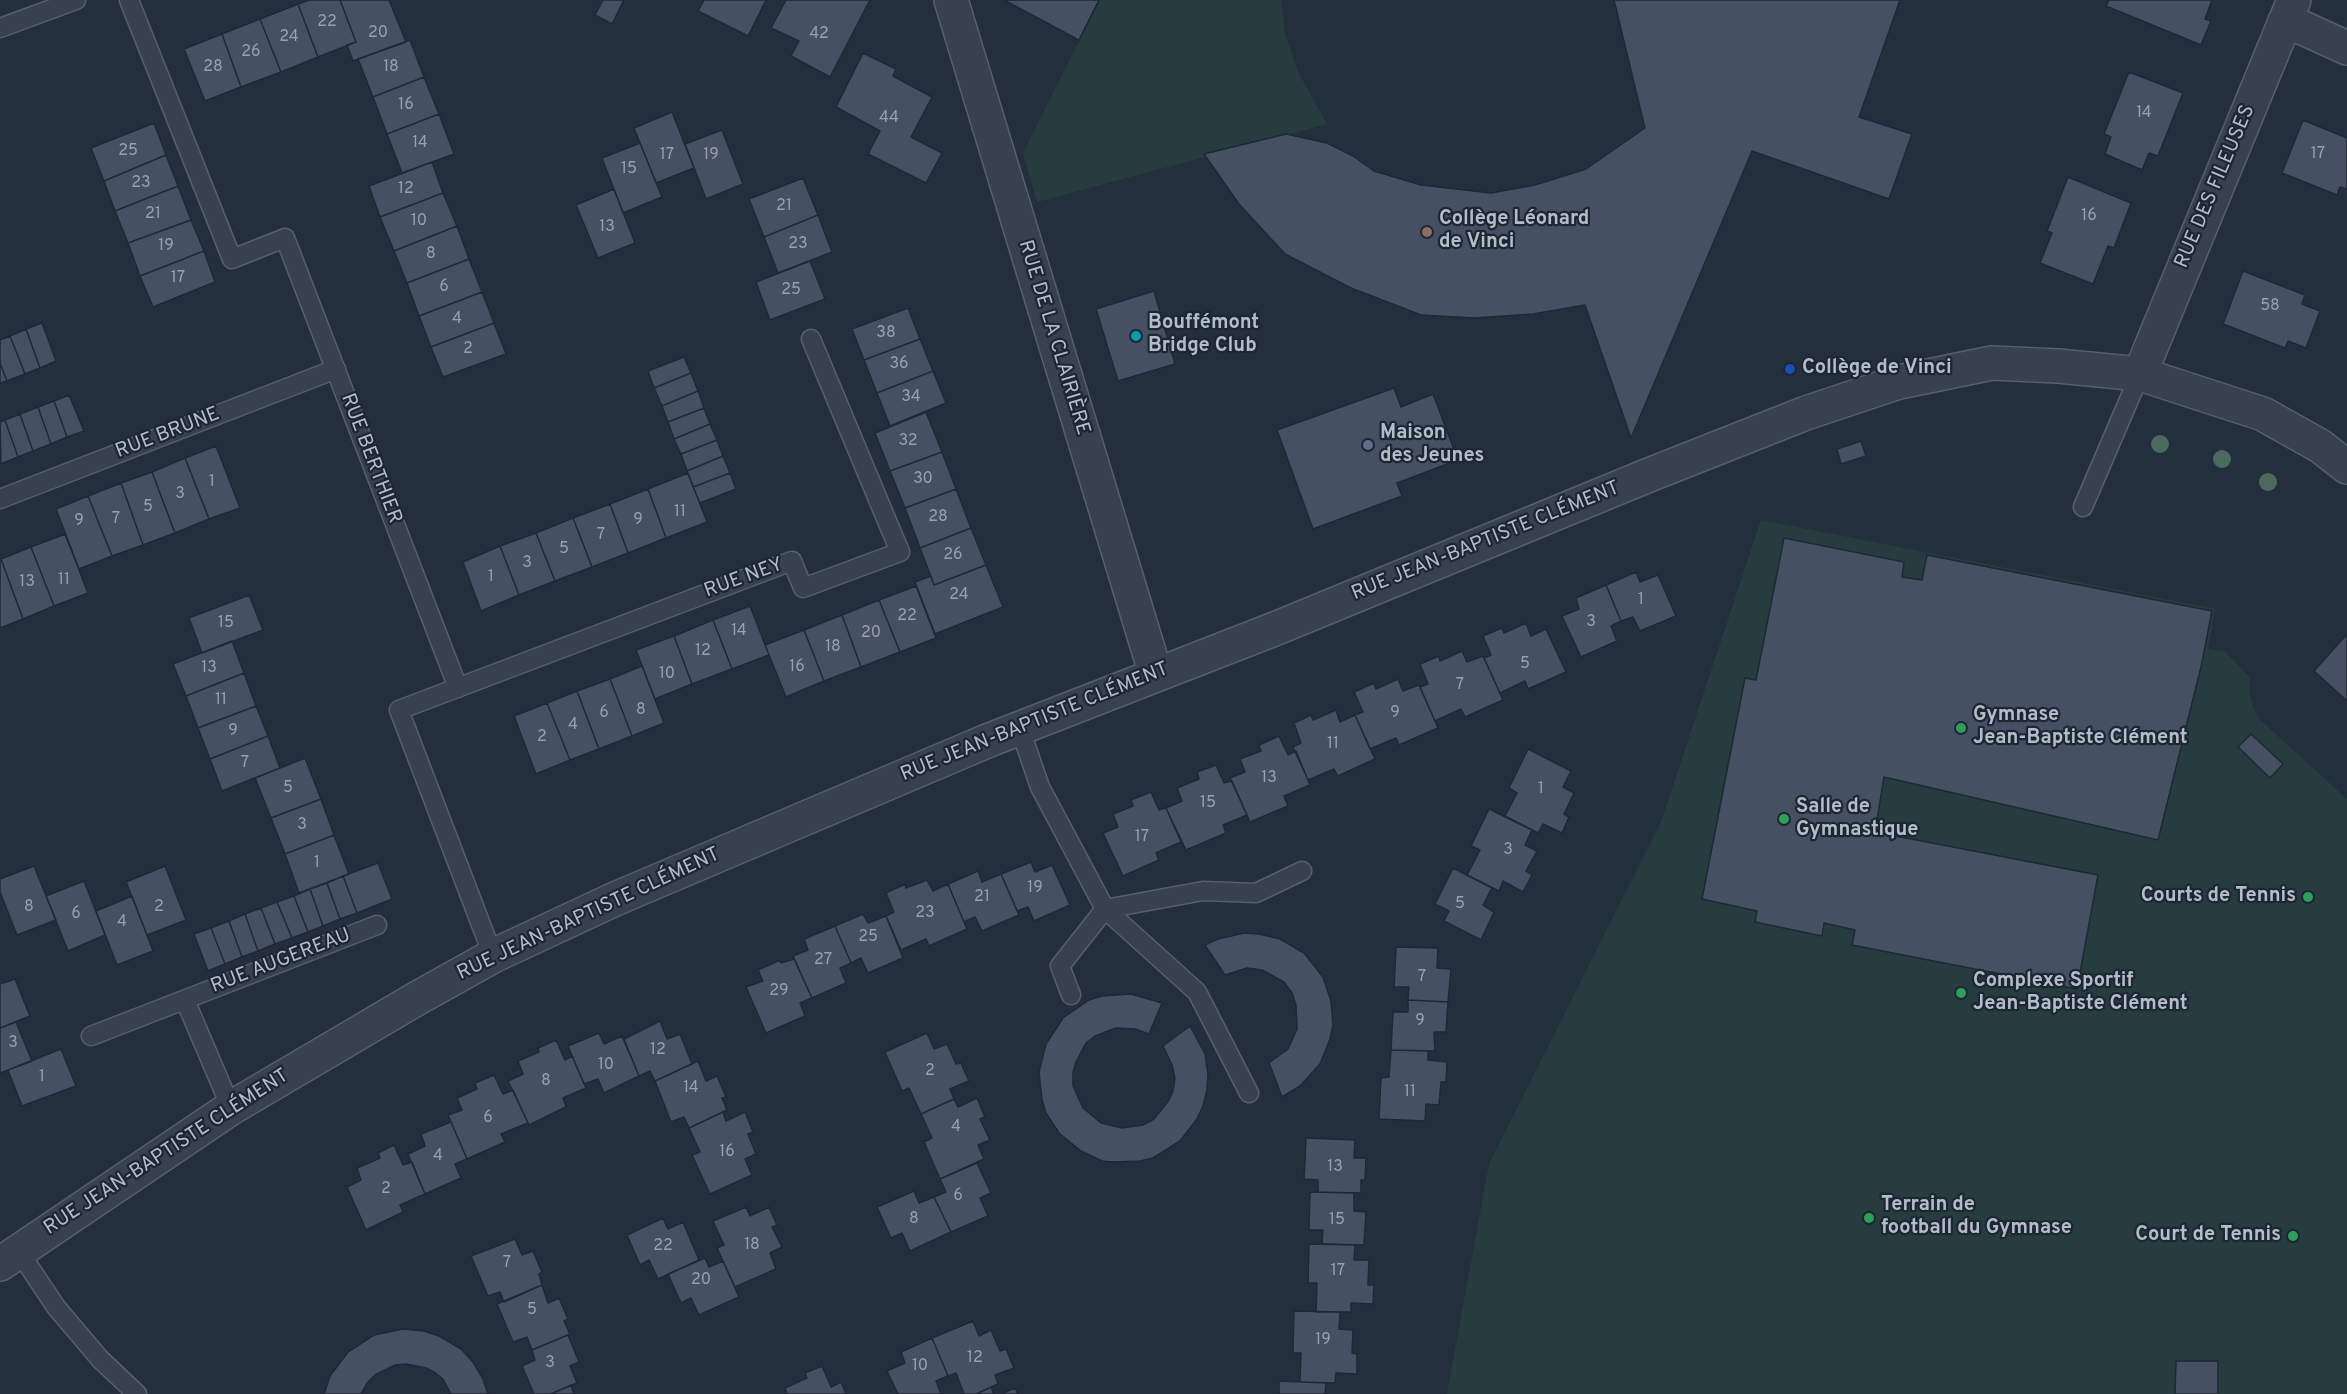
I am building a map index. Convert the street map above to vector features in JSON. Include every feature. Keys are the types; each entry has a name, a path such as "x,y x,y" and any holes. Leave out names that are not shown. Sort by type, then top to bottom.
{"street":[{"name":"RUE DE LA CLAIRIÈRE","path":"951,0 1156,675"},
{"path":"2289,12 2303,28 2347,48"},
{"name":"RUE DES FILEUSES","path":"2140,374 2289,12"},
{"name":"RUE JEAN-BAPTISTE CLÉMENT","path":"9,1257 231,1108 493,956 714,855 1020,729 1277,628 1806,413 1899,382 1992,363 2058,366 2140,374 2263,414 2320,446 2347,467"}],"lane":[{"path":"0,28 76,0"},
{"name":"RUE BERTHIER","path":"129,0 232,259 285,238 458,688"},
{"name":"RUE NEY","path":"458,688 792,561 803,588 900,552 811,339"},
{"name":"RUE BRUNE","path":"0,499 336,369"},
{"path":"2083,507 2140,374"},
{"path":"458,688 399,710 493,956"},
{"path":"1020,729 1040,787 1106,909 1197,992 1248,1093"},
{"path":"1071,995 1060,966 1106,909 1203,891 1256,893 1302,871"},
{"name":"RUE AUGEREAU","path":"91,1036 377,925"},
{"name":"RUE AUGEREAU","path":"184,1000 231,1108"},
{"path":"9,1257 100,1359 136,1394"}],"green space":[{"path":"1100,0 1281,0 1285,34 1299,74 1327,124 1037,202 1023,153"},
{"name":"Complexe Sportif Jean-Baptiste Clément","path":"1761,520 2215,609 2208,649 2225,652 2250,678 2249,692 2260,720 2347,799 2347,1394 1447,1394 1489,1164 1661,822"}],"building":[{"path":"309,0 340,0 356,42 318,57 298,4"},
{"path":"340,0 389,0 406,42 353,61 347,45 356,42"},
{"path":"603,0 624,0 612,24 595,15"},
{"path":"704,0 766,0 748,36 698,11"},
{"path":"786,0 870,0 830,77 791,56 799,41 771,28"},
{"path":"1004,0 1099,0 1079,40"},
{"path":"1614,0 1900,0 1859,117 1912,134 1889,199 1752,151 1631,438 1585,305 1533,314 1474,318 1421,315 1351,288 1285,254 1239,204 1204,154 1286,134 1327,143 1353,156 1374,171 1421,185 1491,193 1535,185 1586,169 1645,128"},
{"path":"2109,0 2212,0 2205,19 2211,21 2201,45 2106,6"},
{"path":"298,4 318,57 281,72 260,19"},
{"path":"260,19 281,72 241,87 222,34"},
{"path":"222,34 241,87 205,101 184,49"},
{"path":"410,40 424,77 373,97 358,59"},
{"path":"863,53 896,69 893,76 932,97 911,137 942,153 926,183 868,154 880,131 836,107"},
{"path":"2129,72 2183,93 2158,156 2149,153 2142,170 2105,154 2111,137 2104,134"},
{"path":"424,77 439,114 387,134 373,97"},
{"path":"672,112 694,168 656,183 634,128"},
{"path":"439,114 454,154 402,173 387,134"},
{"path":"2303,120 2347,138 2347,189 2340,187 2337,195 2282,173"},
{"path":"154,123 166,155 104,181 91,148"},
{"path":"722,130 743,184 706,199 685,144"},
{"path":"640,143 662,197 623,213 602,158"},
{"path":"166,155 178,186 115,211 104,181"},
{"path":"432,162 443,193 380,217 369,186"},
{"path":"2068,177 2131,203 2114,248 2108,246 2093,284 2040,263 2052,233 2047,231"},
{"path":"803,178 818,215 764,237 749,199"},
{"path":"178,186 191,220 128,243 115,211"},
{"path":"614,189 635,243 598,258 576,205"},
{"path":"443,193 457,226 394,251 380,217"},
{"path":"818,215 832,252 778,273 764,237"},
{"path":"191,220 204,251 140,276 128,243"},
{"path":"457,226 469,259 407,283 394,251"},
{"path":"204,251 215,282 153,307 140,276"},
{"path":"469,259 482,292 419,316 407,283"},
{"path":"810,261 825,299 770,320 756,282"},
{"path":"2243,271 2305,295 2302,304 2320,311 2306,348 2288,341 2285,348 2223,324"},
{"name":"Bouffémont Bridge Club","path":"1154,291 1175,364 1118,381 1096,309"},
{"path":"482,292 494,323 431,347 419,316"},
{"path":"908,308 920,339 864,360 852,329"},
{"path":"42,323 56,361 40,368 26,329"},
{"path":"494,323 506,354 443,377 431,347"},
{"path":"26,329 40,368 25,374 10,336"},
{"path":"10,336 25,374 7,381 0,363 0,340"},
{"path":"920,339 933,371 877,393 864,360"},
{"path":"684,357 691,373 654,388 648,371"},
{"path":"0,363 7,381 0,383"},
{"path":"933,371 946,403 890,426 877,393"},
{"path":"691,373 698,391 662,406 654,388"},
{"name":"Maison des Jeunes","path":"1394,388 1401,407 1433,394 1458,460 1397,483 1402,496 1313,529 1277,430"},
{"path":"698,391 704,408 668,422 662,406"},
{"path":"69,395 84,431 67,437 54,401"},
{"path":"54,401 67,437 51,444 38,407"},
{"path":"38,407 51,444 33,451 20,414"},
{"path":"704,408 710,424 674,439 668,422"},
{"path":"926,412 942,452 890,471 875,433"},
{"path":"20,414 33,451 18,457 5,420"},
{"path":"5,420 18,457 1,464 0,422"},
{"path":"710,424 717,440 681,454 674,439"},
{"path":"717,440 723,456 687,471 681,454"},
{"path":"1861,441 1866,456 1841,464 1837,449"},
{"path":"216,446 240,508 209,519 185,458"},
{"path":"942,452 956,489 905,508 890,471"},
{"path":"723,456 730,473 693,487 687,471"},
{"path":"185,458 209,519 175,533 152,472"},
{"path":"152,472 175,533 143,545 121,483"},
{"path":"688,473 707,522 666,538 648,489"},
{"path":"730,473 736,489 700,503 693,487"},
{"path":"121,483 143,545 112,556 88,496"},
{"path":"648,489 666,538 628,553 610,504"},
{"path":"956,489 971,528 920,548 905,508"},
{"path":"88,496 112,556 79,569 56,509"},
{"path":"610,504 628,553 592,567 573,518"},
{"path":"573,518 592,567 555,581 536,533"},
{"path":"971,528 986,565 934,585 920,548"},
{"path":"536,533 555,581 519,595 500,546"},
{"path":"65,534 88,593 54,606 31,547"},
{"name":"Gymnase Jean-Baptiste Clément","path":"1784,538 1904,562 1902,577 1922,580 1927,555 2212,611 2201,667 2158,840 1884,777 1875,832 2098,875 2077,989 1852,945 1855,930 1824,923 1822,936 1755,922 1757,911 1702,899 1745,678 1756,680"},
{"path":"500,546 519,595 481,611 463,562"},
{"path":"31,547 54,606 23,619 1,559"},
{"path":"0,559 23,619 0,628"},
{"path":"986,565 1003,607 935,634 915,582 931,576 934,585"},
{"path":"1636,572 1640,582 1658,575 1676,616 1640,631 1633,617 1621,621 1606,585"},
{"path":"1606,585 1621,621 1611,626 1617,641 1581,657 1562,616 1579,609 1576,598"},
{"path":"916,586 936,638 900,652 879,600"},
{"path":"249,595 263,630 202,653 189,618"},
{"path":"879,600 900,652 861,667 842,615"},
{"path":"750,606 769,655 732,669 713,620"},
{"path":"842,615 861,667 824,681 804,630"},
{"path":"713,620 732,669 692,684 674,636"},
{"path":"1526,623 1531,636 1546,629 1566,672 1528,689 1525,681 1500,693 1484,658 1491,655 1483,636 1502,628 1504,633"},
{"path":"804,630 824,681 786,697 765,645"},
{"path":"2347,634 2347,701 2314,671"},
{"path":"674,636 692,684 655,699 636,650"},
{"path":"232,641 244,673 186,696 173,664"},
{"path":"1462,651 1467,662 1483,656 1503,700 1465,717 1461,709 1435,721 1420,687 1428,684 1420,664 1439,656 1440,661"},
{"path":"642,666 664,723 632,736 610,679"},
{"path":"244,673 256,706 198,728 186,696"},
{"path":"610,679 632,736 599,749 577,691"},
{"path":"1398,679 1403,691 1419,685 1438,728 1399,745 1396,738 1370,749 1355,715 1363,712 1354,692 1374,683 1376,689"},
{"path":"577,691 599,749 570,760 547,703"},
{"path":"547,703 570,760 536,774 514,716"},
{"path":"256,706 268,736 210,759 198,728"},
{"path":"1336,710 1340,722 1355,715 1375,759 1338,776 1334,769 1308,780 1293,747 1301,743 1294,723 1311,715 1313,720"},
{"path":"2251,734 2283,764 2270,778 2238,747"},
{"path":"268,736 280,768 222,791 210,759"},
{"path":"1279,736 1288,755 1296,751 1310,785 1284,796 1288,806 1250,822 1230,778 1245,772 1240,759 1261,751 1259,745"},
{"path":"1528,749 1571,771 1563,787 1574,793 1564,814 1569,817 1562,833 1543,824 1538,833 1505,816 1517,793 1509,788"},
{"path":"305,758 321,799 271,818 255,778"},
{"path":"1216,765 1224,783 1232,781 1247,815 1223,825 1226,833 1186,850 1166,808 1182,801 1177,788 1199,779 1197,772"},
{"path":"1151,792 1159,810 1166,808 1181,842 1156,853 1159,860 1123,876 1103,833 1118,827 1113,814 1133,806 1131,800"},
{"path":"321,799 334,835 285,854 271,818"},
{"path":"1489,809 1532,830 1525,845 1537,851 1526,871 1532,875 1523,892 1503,881 1499,891 1467,875 1480,850 1471,846"},
{"path":"334,835 349,874 299,893 285,854"},
{"path":"1031,862 1035,872 1052,865 1070,905 1034,921 1028,907 1017,911 1001,874"},
{"path":"378,863 392,899 357,913 343,876"},
{"path":"34,866 56,920 17,935 0,892 0,879"},
{"path":"165,866 186,920 147,935 126,882"},
{"path":"1453,868 1492,888 1483,905 1494,912 1481,940 1444,921 1449,911 1435,904"},
{"path":"978,871 982,882 1001,874 1019,915 982,931 975,917 964,922 948,884"},
{"path":"343,876 357,913 340,919 327,883"},
{"path":"927,880 933,891 948,884 967,929 929,946 926,939 901,950 886,916 894,912 886,893 905,884 906,888"},
{"path":"84,881 105,935 68,951 46,896"},
{"path":"327,883 340,919 323,926 310,889"},
{"path":"310,889 323,926 308,932 294,896"},
{"path":"132,896 153,951 117,965 96,911"},
{"path":"294,896 308,932 292,938 277,902"},
{"path":"277,902 292,938 275,944 261,908"},
{"path":"261,908 275,944 258,951 245,914"},
{"path":"245,914 258,951 242,957 229,921"},
{"path":"863,914 868,923 886,916 903,958 868,973 861,958 851,963 835,926"},
{"path":"229,921 242,957 225,964 211,928"},
{"path":"835,926 851,963 840,968 846,983 812,998 793,956 808,950 804,939"},
{"path":"211,928 225,964 208,971 194,934"},
{"path":"1244,933 1280,939 1304,953 1323,977 1331,1001 1333,1025 1320,1064 1300,1086 1282,1097 1269,1063 1288,1049 1297,1029 1296,1005 1292,993 1284,982 1262,970 1247,968 1225,975 1205,945 1218,939"},
{"path":"1396,947 1438,948 1437,968 1451,969 1448,1002 1408,1000 1409,987 1394,987"},
{"path":"794,959 812,998 800,1003 805,1016 766,1033 746,987 763,981 758,970 780,960 781,963"},
{"path":"15,979 30,1016 0,1028 0,984"},
{"path":"1131,994 1162,1003 1149,1034 1135,1029 1116,1028 1095,1036 1086,1043 1073,1072 1073,1086 1083,1108 1101,1123 1122,1128 1143,1125 1154,1119 1169,1100 1175,1078 1163,1046 1190,1026 1205,1054 1208,1074 1207,1090 1197,1119 1180,1141 1153,1158 1140,1161 1102,1161 1081,1151 1059,1133 1046,1113 1039,1072 1046,1044 1063,1018 1089,1000 1102,996"},
{"path":"1408,1000 1448,1002 1446,1032 1434,1032 1435,1051 1391,1050 1393,1012 1408,1012"},
{"path":"660,1021 667,1039 680,1034 692,1064 655,1081 650,1071 639,1076 624,1039"},
{"path":"16,1022 32,1061 0,1073 0,1028"},
{"path":"599,1033 604,1044 622,1036 639,1076 604,1093 598,1079 584,1084 568,1046"},
{"path":"927,1033 934,1049 947,1044 956,1064 961,1063 969,1081 950,1089 954,1099 921,1114 909,1088 902,1091 885,1052"},
{"path":"556,1040 565,1060 572,1056 586,1088 563,1098 566,1107 529,1125 508,1081 523,1074 518,1061 539,1052 538,1048"},
{"path":"61,1049 76,1086 22,1106 8,1070"},
{"path":"1391,1050 1428,1051 1428,1060 1447,1062 1446,1082 1441,1082 1439,1105 1426,1104 1425,1121 1379,1119 1381,1078 1389,1077"},
{"path":"698,1061 706,1081 717,1076 726,1097 722,1098 727,1110 689,1128 684,1117 671,1122 655,1081"},
{"path":"494,1075 503,1094 513,1090 528,1123 501,1134 505,1142 467,1159 448,1115 462,1110 457,1098 477,1089 475,1083"},
{"path":"977,1098 985,1117 980,1119 990,1140 978,1145 984,1159 940,1179 924,1142 932,1138 921,1114 954,1099 958,1107"},
{"path":"723,1112 726,1121 745,1112 753,1132 748,1134 756,1154 745,1159 752,1175 710,1194 692,1155 700,1152 689,1128"},
{"path":"451,1122 467,1159 455,1164 461,1178 425,1194 408,1154 425,1146 421,1134"},
{"path":"1306,1138 1355,1140 1354,1158 1366,1158 1365,1180 1361,1180 1361,1193 1318,1192 1318,1180 1304,1179"},
{"path":"394,1145 403,1165 412,1162 425,1194 400,1205 403,1212 366,1230 347,1187 361,1180 357,1168 380,1158 378,1153"},
{"path":"977,1163 991,1193 980,1198 988,1216 951,1232 934,1197 946,1192 940,1179"},
{"path":"914,1191 919,1203 934,1197 951,1232 910,1251 902,1233 891,1238 877,1207"},
{"path":"1310,1192 1354,1193 1354,1211 1366,1212 1364,1245 1322,1244 1323,1230 1309,1230"},
{"path":"746,1207 750,1216 769,1207 777,1225 772,1227 782,1247 770,1253 776,1269 735,1287 717,1248 724,1245 713,1221"},
{"path":"663,1218 668,1229 683,1222 699,1260 658,1279 649,1260 640,1265 627,1235"},
{"path":"515,1239 522,1255 533,1251 542,1272 539,1274 542,1285 504,1302 500,1292 488,1296 471,1256"},
{"path":"1309,1244 1355,1245 1354,1260 1369,1260 1368,1285 1374,1285 1373,1304 1351,1303 1351,1312 1316,1312 1317,1283 1308,1283"},
{"path":"705,1258 709,1267 723,1261 739,1297 699,1315 691,1298 681,1303 668,1274"},
{"path":"542,1285 548,1303 559,1298 568,1319 564,1321 570,1334 532,1350 527,1337 513,1342 497,1304"},
{"path":"1294,1311 1340,1312 1339,1329 1353,1330 1352,1353 1357,1354 1357,1374 1336,1373 1335,1383 1300,1382 1301,1353 1293,1353"},
{"path":"973,1321 979,1336 991,1330 1000,1351 1006,1349 1014,1368 995,1375 998,1384 976,1394 964,1394 956,1373 948,1376 932,1338"},
{"path":"403,1329 424,1331 439,1336 461,1349 473,1362 483,1379 488,1394 451,1394 443,1379 434,1372 406,1364 395,1365 375,1375 361,1394 324,1394 330,1376 348,1352 374,1335"},
{"path":"568,1335 579,1362 570,1366 577,1383 551,1394 534,1394 522,1366 535,1360 532,1350"},
{"path":"932,1338 948,1376 936,1381 941,1394 898,1394 887,1371 905,1363 901,1352"},
{"path":"2176,1361 2218,1361 2218,1394 2175,1394"},
{"path":"822,1366 831,1387 841,1382 846,1394 787,1394 785,1388 807,1378 805,1373"},
{"path":"1279,1381 1326,1383 1325,1394 1279,1394"},
{"path":"571,1385 574,1394 551,1394"},
{"path":"991,1387 994,1394 976,1394"},
{"path":"1015,1388 1018,1394 1001,1394"}],"place":[{"name":"Collège Léonard de Vinci","path":"1427,232"},
{"name":"Bouffémont Bridge Club","path":"1136,336"},
{"name":"Collège de Vinci","path":"1790,369"},
{"name":"Maison des Jeunes","path":"1368,445"},
{"name":"Gymnase Jean-Baptiste Clément","path":"1961,728"},
{"name":"Salle de Gymnastique","path":"1784,819"},
{"name":"Courts de Tennis","path":"2308,897"},
{"name":"Complexe Sportif Jean-Baptiste Clément","path":"1961,993"},
{"name":"Terrain de football du Gymnase","path":"1869,1218"},
{"name":"Court de Tennis","path":"2293,1236"}]}
